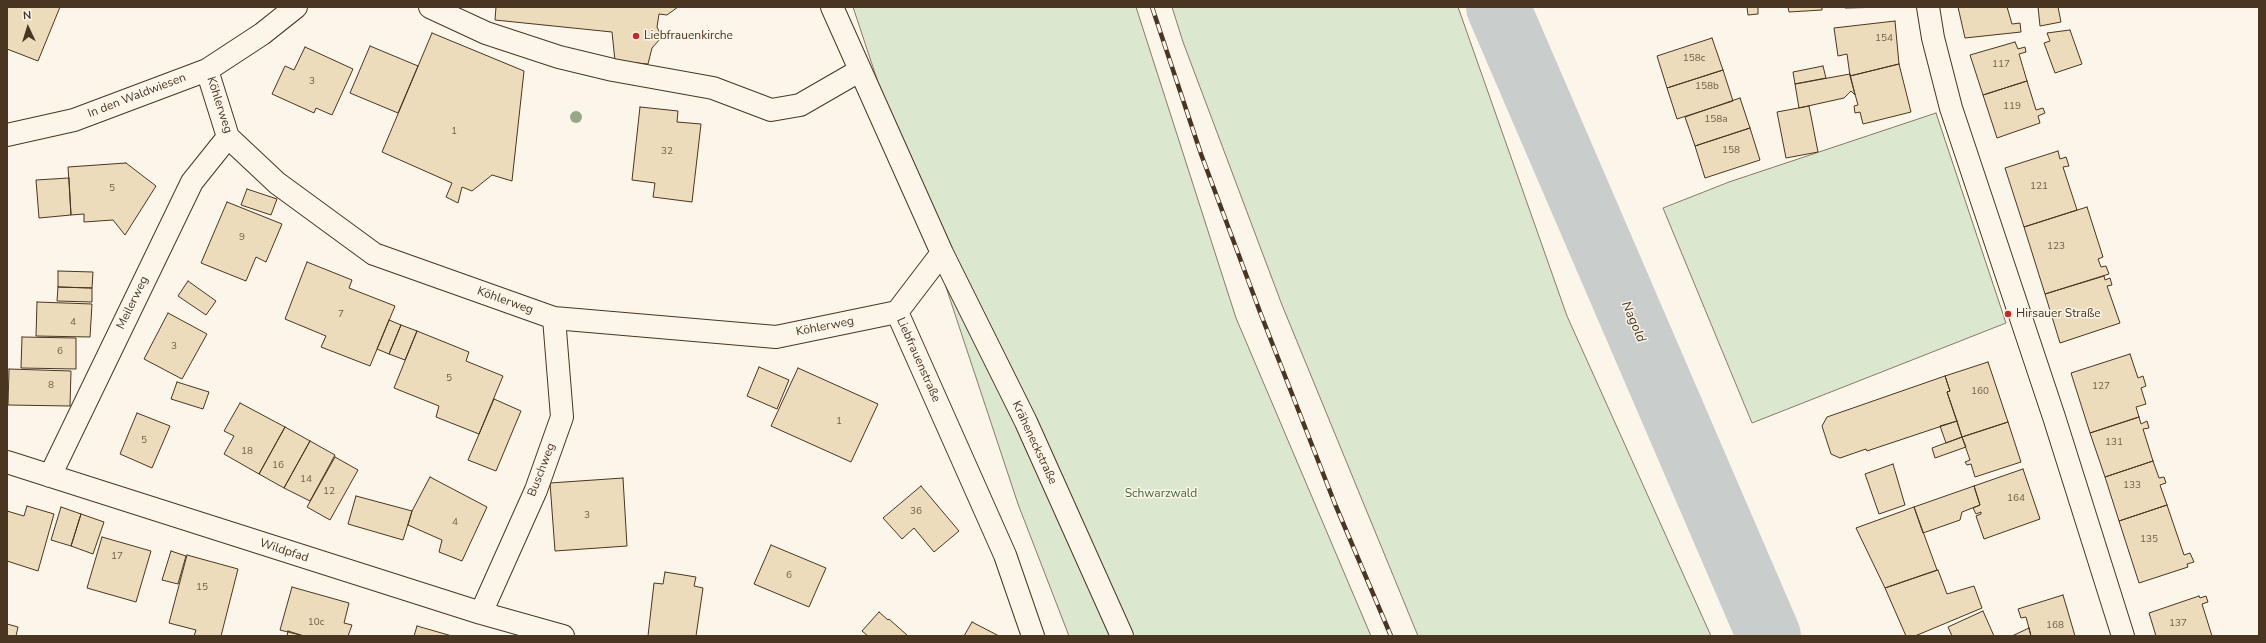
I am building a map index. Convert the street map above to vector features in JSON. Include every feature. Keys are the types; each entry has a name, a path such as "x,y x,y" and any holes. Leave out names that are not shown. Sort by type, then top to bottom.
{"street":[{"name":"In den Waldwiesen","path":"7,135 74,120 207,70 262,34 296,7"},
{"path":"832,7 942,253"},
{"path":"1928,7 1933,38 1951,108 2052,410 2123,636"},
{"path":"433,8 486,33 559,57 613,70 713,88 771,110 800,105 860,71"},
{"name":"Köhlerweg","path":"207,70 228,138 277,183 374,254 554,318 776,337 897,312"},
{"name":"Meilerweg","path":"50,476 192,182 228,138"},
{"name":"Liebfrauenstraße","path":"942,253 897,312 1006,555 1033,636"},
{"name":"Kräheneckstraße","path":"942,253 1026,422 1122,636"},
{"name":"Buschweg","path":"481,613 536,490 562,417 554,318"},
{"name":"Wildpfad","path":"7,462 481,613 563,636"}],"green space":[{"name":"Schwarzwald","path":"853,7 1136,7 1236,318 1371,636 1069,636 1018,504"},
{"path":"1172,7 1458,7 1567,316 1711,636 1418,636 1282,305 1183,42"},
{"path":"1936,113 2006,323 1752,423 1663,208 1729,182"}],"building":[{"path":"7,7 60,7 38,61 7,49"},
{"name":"Liebfrauenkirche","path":"496,7 678,7 667,15 659,14 657,27 660,33 660,39 652,48 648,64 615,61 612,32 495,20"},
{"path":"1747,7 1758,7 1758,14 1748,15"},
{"path":"1788,7 1822,7 1822,10 1789,12"},
{"path":"1845,7 1887,7 1845,8"},
{"path":"1958,7 2007,7 2012,24 2020,23 2021,32 1965,38"},
{"path":"2038,7 2058,7 2061,22 2040,26"},
{"path":"1895,21 1899,64 1850,76 1847,54 1838,56 1834,28"},
{"path":"2070,30 2082,64 2055,73 2044,43 2050,41 2047,33"},
{"path":"432,33 524,71 512,181 492,175 472,191 462,187 458,203 446,197 452,183 382,152"},
{"path":"1712,38 1723,70 1667,88 1657,56"},
{"path":"2015,42 2018,49 2025,47 2026,52 2019,54 2027,81 1983,95 1970,55"},
{"path":"370,46 418,66 398,113 350,93"},
{"path":"305,47 353,69 332,115 316,108 314,113 272,94 285,66 294,70"},
{"path":"1899,64 1911,112 1863,124 1860,112 1855,113 1854,106 1858,105 1850,76"},
{"path":"1823,66 1826,78 1795,84 1793,72"},
{"path":"1723,70 1733,101 1677,119 1667,88"},
{"path":"1850,74 1855,95 1851,91 1844,98 1799,108 1795,84"},
{"path":"2027,81 2036,110 2043,108 2045,113 2038,116 2040,123 1997,138 1983,95"},
{"path":"1740,98 1750,128 1695,146 1685,117"},
{"path":"1809,106 1818,152 1786,158 1777,112"},
{"path":"640,107 678,111 677,122 701,124 692,202 653,197 655,183 632,180"},
{"path":"1750,128 1760,160 1705,178 1695,146"},
{"path":"2058,151 2060,159 2066,157 2069,166 2063,167 2077,210 2024,227 2005,168"},
{"path":"126,163 156,186 125,235 113,220 84,222 84,214 71,215 68,167"},
{"path":"69,178 71,215 39,218 36,180"},
{"path":"247,189 277,199 271,215 241,205"},
{"path":"227,202 282,224 266,262 256,257 246,281 201,263"},
{"path":"2087,207 2103,257 2098,259 2101,267 2106,266 2109,274 2045,294 2024,227"},
{"path":"307,262 352,280 349,288 395,306 370,366 321,347 326,336 285,319"},
{"path":"58,271 93,272 92,288 58,287"},
{"path":"2104,276 2105,280 2110,278 2112,285 2107,286 2120,323 2060,343 2045,294"},
{"path":"188,281 216,301 206,315 178,296"},
{"path":"58,287 92,288 92,302 57,301"},
{"path":"37,302 92,304 90,337 36,336"},
{"path":"168,313 207,334 182,379 144,359"},
{"path":"389,320 401,325 389,354 377,349"},
{"path":"401,325 417,331 405,360 389,354"},
{"path":"417,331 469,352 466,361 503,376 479,434 436,417 439,406 394,388"},
{"path":"22,337 76,338 76,369 21,368"},
{"path":"2130,354 2138,378 2143,376 2146,386 2141,388 2146,404 2136,407 2139,417 2090,433 2071,373"},
{"path":"1988,362 2008,422 1962,437 1947,392 1950,391 1945,376"},
{"path":"759,367 789,380 777,409 747,396"},
{"path":"798,368 878,404 851,462 771,426"},
{"path":"9,369 71,371 70,406 8,405"},
{"path":"1945,376 1950,391 1947,392 1957,421 1867,451 1866,449 1840,458 1831,454 1822,426 1827,417"},
{"path":"177,382 209,392 203,409 171,399"},
{"path":"494,399 521,411 496,471 468,460"},
{"path":"240,403 285,427 259,474 224,454 234,436 224,431"},
{"path":"137,413 170,426 152,468 120,454"},
{"path":"2139,417 2141,424 2147,421 2149,428 2143,429 2153,461 2105,477 2090,433"},
{"path":"1957,421 1962,437 1946,443 1940,426"},
{"path":"2008,422 2021,462 1975,477 1971,464 1967,465 1965,462 1970,460 1962,437"},
{"path":"285,427 310,441 284,488 259,474"},
{"path":"1962,437 1966,447 1935,458 1932,448"},
{"path":"310,441 335,455 310,501 284,488"},
{"path":"335,457 358,470 330,520 307,507"},
{"path":"2153,461 2159,478 2164,477 2166,483 2160,485 2167,505 2119,521 2105,477"},
{"path":"1893,464 1905,505 1879,514 1865,474"},
{"path":"2023,469 2040,519 1984,539 1976,516 1981,514 1981,512 1976,514 1973,508 1980,505 1974,486"},
{"path":"430,477 487,507 462,561 439,552 442,540 408,525 412,511"},
{"path":"623,478 627,546 555,551 550,483"},
{"path":"921,486 959,531 934,552 914,528 902,539 883,518"},
{"path":"1974,486 1980,505 1962,512 1960,520 1923,533 1914,507"},
{"path":"356,496 412,511 403,540 348,524"},
{"path":"2167,505 2184,555 2190,553 2194,562 2187,564 2188,567 2139,583 2119,521"},
{"path":"27,506 54,514 38,571 7,561 7,511 24,516"},
{"path":"61,507 81,514 71,546 51,540"},
{"path":"1914,507 1937,570 1885,588 1856,528"},
{"path":"81,514 104,522 93,554 71,546"},
{"path":"102,537 151,551 136,602 87,588"},
{"path":"771,545 826,568 809,607 754,584"},
{"path":"171,551 186,556 178,584 162,580"},
{"path":"187,555 238,569 221,636 194,636 196,630 169,623"},
{"path":"1938,570 1947,594 1974,586 1982,608 1915,636 1906,636 1885,588"},
{"path":"665,572 696,577 694,586 703,588 696,636 648,636 654,583 663,584"},
{"path":"292,587 349,603 344,623 352,625 348,636 304,636 280,630"},
{"path":"2063,595 2075,636 2031,636 2026,617 2021,618 2018,609"},
{"path":"2199,596 2200,598 2206,596 2208,602 2202,604 2212,636 2156,636 2149,613"},
{"path":"1983,611 1994,636 1952,636 1948,627"},
{"path":"879,612 908,636 868,636 862,631"},
{"path":"972,622 999,636 964,636"},
{"path":"7,624 18,627 16,636 7,636"},
{"path":"417,626 452,636 414,636"},
{"path":"2029,628 2031,636 2012,636"},
{"path":"288,631 304,636 287,636"}],"waterway":[{"name":"Nagold","path":"1498,7 1769,636"}],"railway":[{"path":"1152,7 1201,154 1260,312 1335,504 1391,636"}],"place":[{"name":"Liebfrauenkirche","path":"636,36"},
{"name":"Hirsauer Straße","path":"2008,314"}]}
